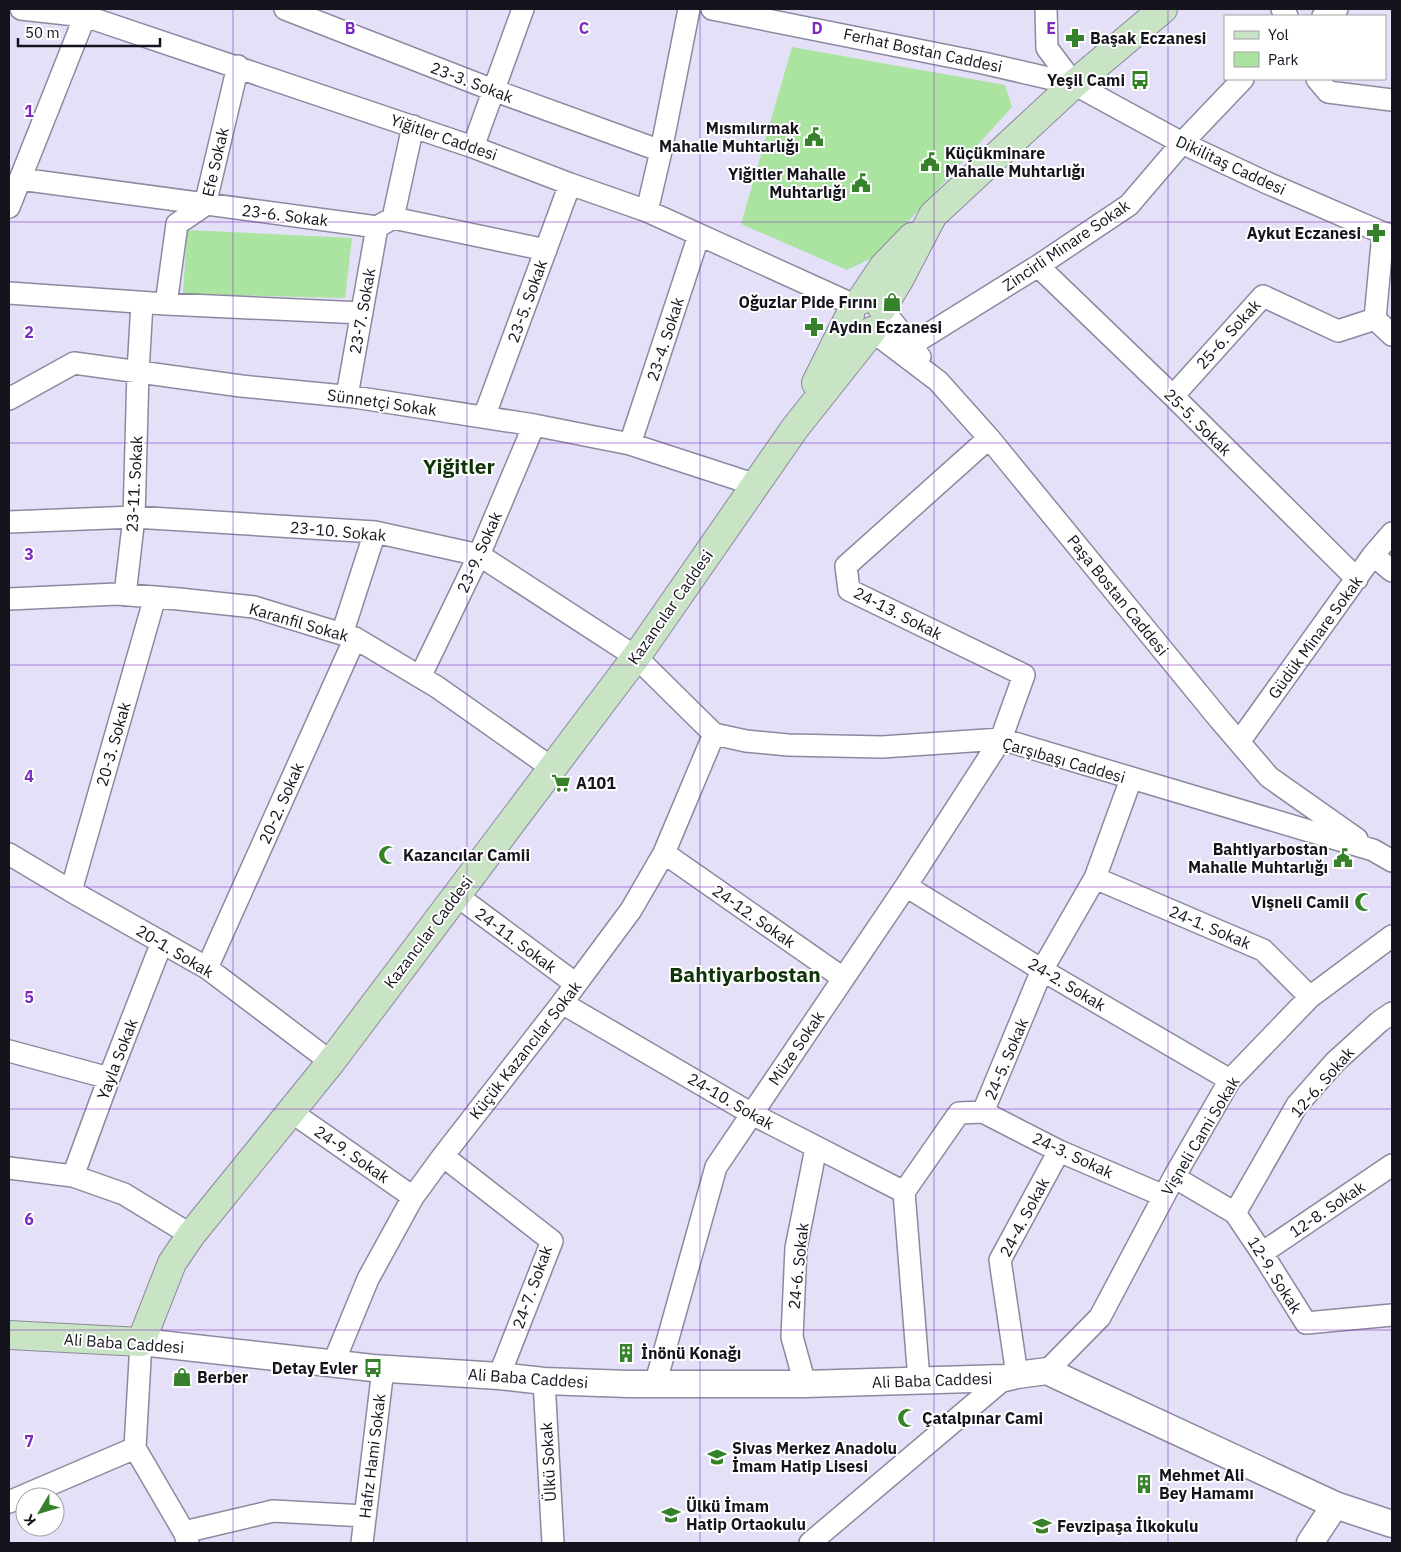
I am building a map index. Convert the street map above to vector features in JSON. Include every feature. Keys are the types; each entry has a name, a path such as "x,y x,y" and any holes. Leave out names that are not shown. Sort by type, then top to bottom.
{"main road":[{"name":"Kazancılar Caddesi","path":"141,1342 172,1263 191,1235 330,1062 636,657 795,428 864,312 899,280 933,216 1074,84 1163,9"},
{"name":"Ali Baba Caddesi","path":"9,1335 141,1342"}],"street":[{"name":"Yiğitler Caddesi","path":"21,9 87,12 473,147 647,211 864,312"},
{"name":"23-3. Sokak","path":"285,9 493,90 661,151"},
{"path":"473,147 523,9"},
{"path":"647,211 689,9"},
{"name":"Ferhat Bostan Caddesi","path":"712,9 983,63 1074,84"},
{"path":"1046,9 1047,48 1074,84"},
{"path":"1325,15 1337,9"},
{"path":"9,207 87,12"},
{"name":"Efe Sokak","path":"166,304 177,224 205,205 238,66"},
{"name":"Zincirli Minare Sokak","path":"911,345 1038,266 1129,205 1182,143 1242,80"},
{"path":"1318,80 1328,92 1392,100"},
{"name":"Dikilitaş Caddesi","path":"1074,84 1182,143 1266,182 1388,234"},
{"name":"23-7. Sokak","path":"347,396 362,313 413,126"},
{"name":"23-6. Sokak","path":"20,179 205,205 385,223 546,250"},
{"name":"23-5. Sokak","path":"484,417 570,184"},
{"path":"1388,234 1375,320 1392,335"},
{"name":"23-4. Sokak","path":"630,444 699,235"},
{"name":"25-5. Sokak","path":"1038,266 1357,580"},
{"path":"9,293 142,303 362,313"},
{"name":"25-6. Sokak","path":"1172,396 1263,296 1338,331 1375,320"},
{"name":"23-11. Sokak","path":"125,595 134,517 142,303"},
{"path":"864,312 911,345 938,382"},
{"name":"Paşa Bostan Caddesi","path":"864,312 938,382 989,438 1269,777 1373,850"},
{"name":"Sünnetçi Sokak","path":"9,400 74,363 242,386 347,396 534,425 630,444 756,486"},
{"name":"23-9. Sokak","path":"420,677 479,555 534,425"},
{"name":"24-13. Sokak","path":"989,438 846,566 849,590 1024,675 1000,740"},
{"name":"23-10. Sokak","path":"9,522 134,517 375,532 479,555 636,657"},
{"name":"20-2. Sokak","path":"207,968 348,636 375,532"},
{"name":"Güdük Minare Sokak","path":"1239,742 1373,556 1392,533"},
{"path":"1373,556 1392,571"},
{"name":"Karanfil Sokak","path":"9,599 125,595 254,607 348,636 437,687 552,768"},
{"name":"20-3. Sokak","path":"71,891 155,597"},
{"path":"636,657 714,734"},
{"name":"Çarşıbaşı Caddesi","path":"714,734 746,741 788,745 882,747 1000,740 1373,850 1392,861"},
{"name":"Küçük Kazancılar Sokak","path":"333,1364 368,1279 413,1197 631,910 664,853 714,734"},
{"name":"Müze Sokak","path":"655,1384 716,1167 906,886 1000,740"},
{"name":"24-5. Sokak","path":"904,1192 958,1113 983,1112 1042,970 1095,878 1131,779"},
{"name":"24-12. Sokak","path":"664,853 843,978"},
{"name":"20-1. Sokak","path":"9,854 207,968 330,1062"},
{"name":"24-1. Sokak","path":"1095,878 1263,950 1310,997"},
{"name":"24-2. Sokak","path":"906,886 1042,970 1230,1080"},
{"name":"24-11. Sokak","path":"456,895 576,984"},
{"name":"Vişneli Cami Sokak","path":"1048,1371 1100,1317 1174,1177 1230,1080 1310,997 1392,936"},
{"name":"Yayla Sokak","path":"73,1176 162,942"},
{"name":"24-10. Sokak","path":"562,1003 752,1114 904,1192"},
{"name":"12-6. Sokak","path":"1235,1213 1297,1105 1335,1062 1379,1022 1392,1013"},
{"path":"9,1051 109,1078"},
{"name":"24-9. Sokak","path":"290,1111 413,1197"},
{"name":"24-3. Sokak","path":"983,1112 1059,1151 1164,1196"},
{"name":"24-6. Sokak","path":"805,1384 792,1337 793,1307 796,1248 816,1148"},
{"name":"24-4. Sokak","path":"1011,1376 1000,1260 1059,1151"},
{"name":"24-7. Sokak","path":"443,1156 552,1241 499,1376"},
{"name":"12-8. Sokak","path":"1262,1253 1392,1165"},
{"path":"9,1168 73,1176 124,1194 191,1235"},
{"name":"12-9. Sokak","path":"1174,1177 1235,1213 1306,1323 1392,1315"},
{"path":"904,1192 918,1380"},
{"path":"141,1342 135,1448 186,1538 272,1511 365,1516"},
{"name":"Ali Baba Caddesi","path":"141,1342 383,1369 544,1380 655,1384 805,1384 1011,1376 1048,1371"},
{"name":"Hafız Hami Sokak","path":"362,1543 383,1369"},
{"path":"1048,1371 1334,1505 1392,1524"},
{"path":"810,1543 1011,1376"},
{"name":"Ülkü Sokak","path":"544,1380 552,1543"},
{"path":"9,1502 135,1448"},
{"path":"1310,1543 1334,1505"}],"green space":[{"path":"792,47 1005,85 1012,107 878,255 847,270 741,224"},
{"path":"187,230 352,238 345,298 183,294"}],"place":[{"name":"Başak Eczanesi","path":"1075,38"},
{"name":"Yeşil Cami","path":"1140,80"},
{"name":"Mısmılırmak Mahalle Muhtarlığı","path":"814,137"},
{"name":"Küçükminare Mahalle Muhtarlığı","path":"930,162"},
{"name":"Yiğitler Mahalle Muhtarlığı","path":"861,183"},
{"name":"Aykut Eczanesi","path":"1376,233"},
{"name":"Oğuzlar Pide Fırını","path":"892,302"},
{"name":"Aydın Eczanesi","path":"814,327"},
{"name":"A101","path":"561,783"},
{"name":"Kazancılar Camii","path":"388,855"},
{"name":"Bahtiyarbostan Mahalle Muhtarlığı","path":"1343,858"},
{"name":"Vişneli Camii","path":"1364,902"},
{"name":"İnönü Konağı","path":"626,1353"},
{"name":"Detay Evler","path":"373,1368"},
{"name":"Berber","path":"182,1377"},
{"name":"Çatalpınar Cami","path":"907,1418"},
{"name":"Sivas Merkez Anadolu İmam Hatip Lisesi","path":"717,1457"},
{"name":"Mehmet Ali Bey Hamamı","path":"1144,1484"},
{"name":"Ülkü İmam Hatip Ortaokulu","path":"671,1515"},
{"name":"Fevzipaşa İlkokulu","path":"1042,1526"}],"district":[{"name":"Yiğitler","path":"459,467"},
{"name":"Bahtiyarbostan","path":"745,975"}]}
